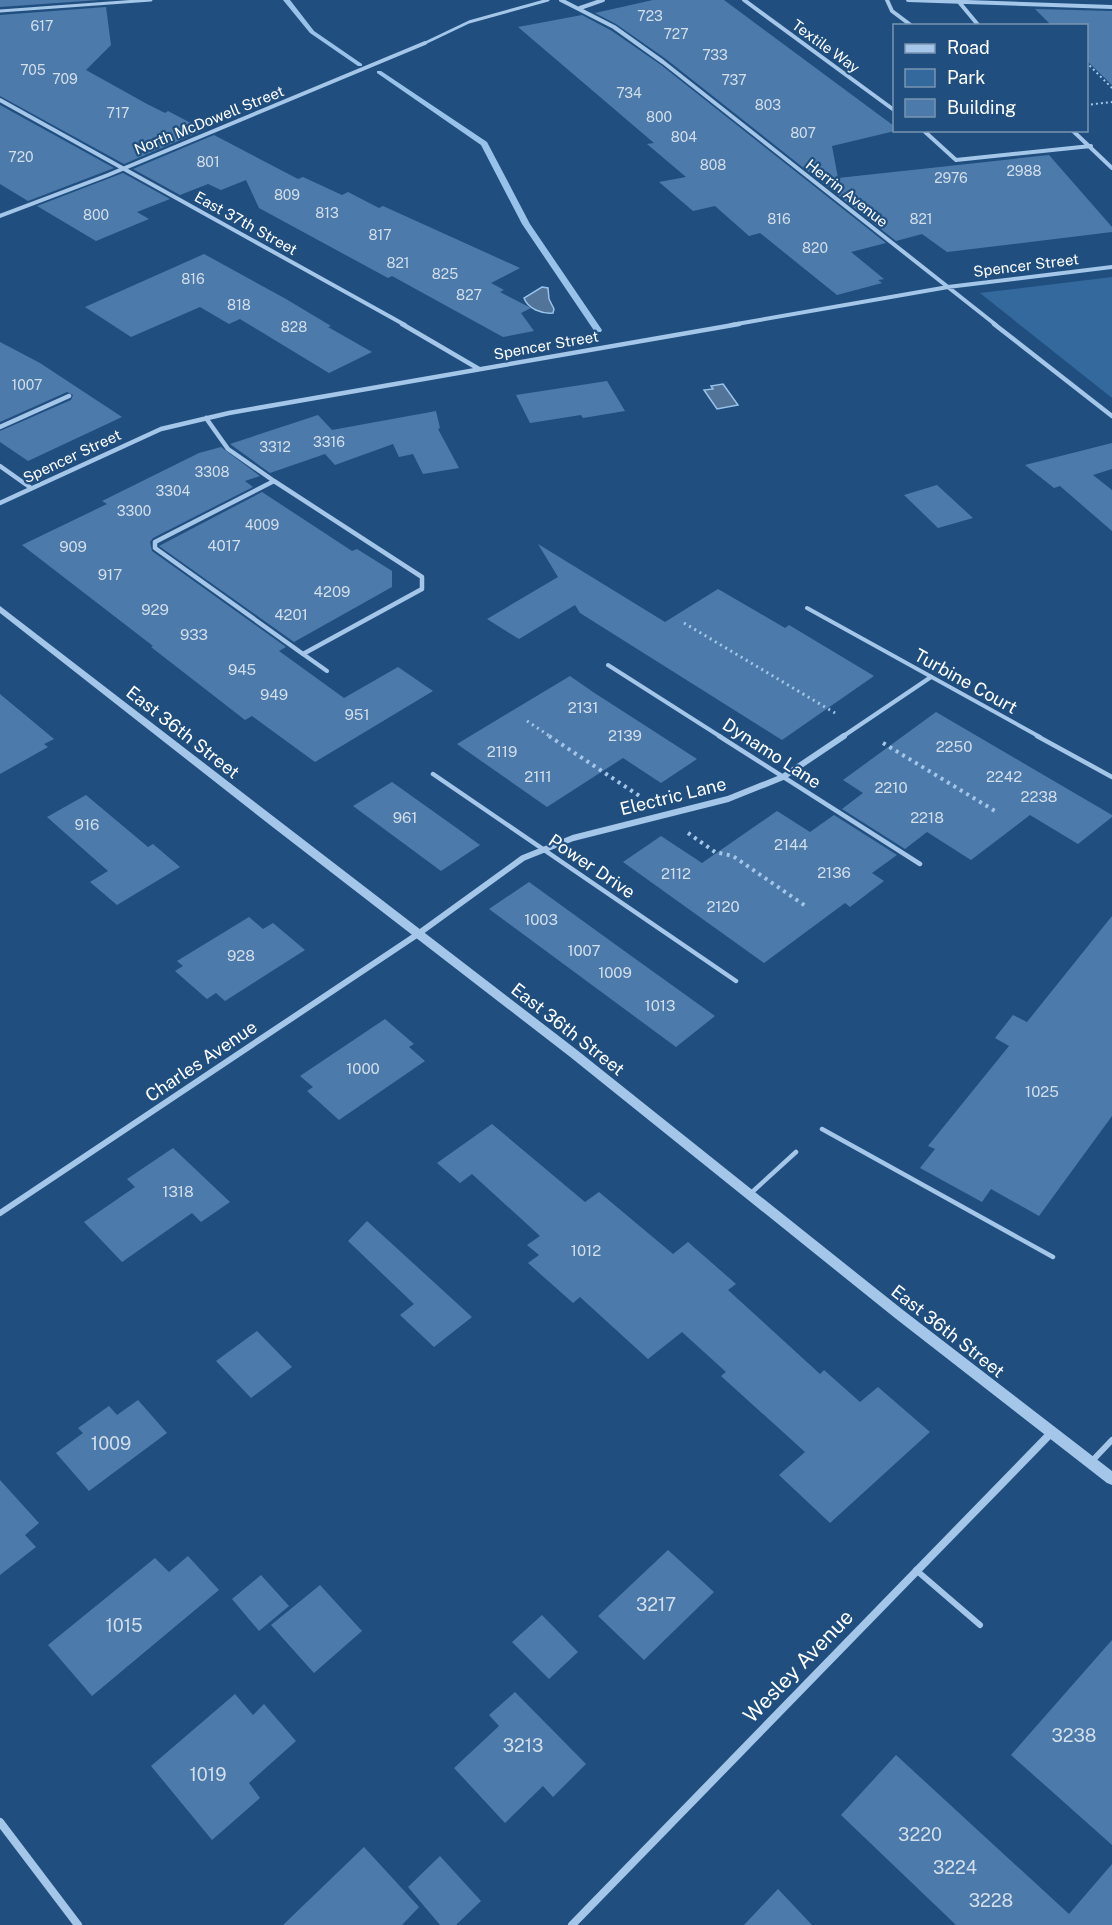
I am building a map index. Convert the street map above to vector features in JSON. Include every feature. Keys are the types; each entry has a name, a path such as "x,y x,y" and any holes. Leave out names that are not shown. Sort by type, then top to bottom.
{"street":[{"name":"Herrin Avenue","path":"561,0 580,8 637,41 1112,416"},
{"path":"580,8 603,0"},
{"name":"Textile Way","path":"744,0 893,109"},
{"path":"887,0 892,11 909,24"},
{"path":"908,0 1112,7"},
{"path":"959,2 977,24"},
{"name":"North McDowell Street","path":"0,216 124,168 425,43"},
{"name":"East 37th Street","path":"0,100 457,354 479,369"},
{"path":"924,132 956,160 1091,146"},
{"path":"1074,132 1112,168"},
{"name":"Spencer Street","path":"0,503 161,429 206,418 948,287 1112,267"},
{"path":"0,428 69,396"},
{"path":"206,418 228,449 422,577 422,588 303,654 155,548 154,542 274,481"},
{"path":"0,466 31,488"},
{"name":"East 36th Street","path":"0,609 573,1053 1112,1479"},
{"name":"Electric Lane","path":"418,934 524,858 544,849 635,820 728,799 783,777 931,677"},
{"name":"Charles Avenue","path":"0,1213 418,934"},
{"name":"Wesley Avenue","path":"572,1925 1052,1432"},
{"path":"0,1822 78,1925"}],"lane":[{"path":"0,11 152,0"},
{"path":"425,43 443,31 476,19 548,0"},
{"name":"Turbine Court","path":"807,608 1112,777"},
{"path":"303,654 327,671"},
{"name":"Dynamo Lane","path":"608,665 921,864"},
{"name":"Power Drive","path":"434,774 736,981"},
{"path":"822,1129 1053,1257"},
{"path":"750,1194 796,1152"},
{"path":"1090,1462 1112,1440"},
{"path":"916,1570 980,1625"}],"path":[{"path":"1088,64 1112,88"},
{"path":"1088,105 1112,102"},
{"path":"684,623 835,713"},
{"path":"527,721 641,797"},
{"path":"883,743 995,811"},
{"path":"686,831 715,852 733,856 807,908"}],"green space":[{"path":"1112,277 1112,398 980,293"}],"shaded area":[{"path":"542,287 548,288 553,313 536,310 524,298"},
{"path":"723,384 738,405 717,409 704,390"}],"building":[{"path":"0,0 99,0 0,7"},
{"path":"653,0 724,0 893,125 893,131 832,146 838,178 1049,155 1112,227 1112,232 947,252 922,234 896,241 666,59 616,24 595,13"},
{"path":"106,7 111,45 86,70 147,104 165,113 168,111 204,130 124,164 0,96 0,15"},
{"path":"1035,9 1112,11 1112,85 1088,62 1088,24 1050,24"},
{"path":"582,15 612,31 661,65 886,243 851,252 884,279 878,280 882,283 837,295 760,233 749,236 715,206 693,211 659,182 686,177 647,144 654,143 518,27"},
{"path":"0,105 114,168 28,201 0,184"},
{"path":"214,135 298,179 303,177 342,195 348,192 379,208 383,206 520,268 491,283 504,290 500,292 531,308 521,313 534,331 503,337 392,276 388,278 259,208 246,180 221,190 208,184 180,195 133,169"},
{"path":"123,173 170,199 137,212 149,219 96,241 37,206"},
{"path":"204,254 286,299 331,326 328,327 372,352 329,373 240,319 229,324 200,307 131,337 85,307"},
{"path":"0,342 40,363 122,417 28,461 0,442 0,431 71,400 73,395 67,392 0,422"},
{"path":"607,381 625,411 530,423 516,395"},
{"path":"436,411 440,428 438,429 459,468 423,474 413,454 399,457 393,444 335,465 325,454 270,473 230,444 318,415 332,430"},
{"path":"1112,443 1112,469 1093,475 1112,490 1112,531 1060,486 1054,488 1025,465"},
{"path":"221,447 260,476 245,481 253,487 153,538 150,542 152,551 286,647 279,651 344,698 398,667 433,691 315,762 252,716 245,720 22,545 107,504 102,501 199,453"},
{"path":"937,485 973,518 938,528 904,495"},
{"path":"262,492 352,551 357,549 392,571 392,587 294,642 159,546"},
{"path":"538,544 665,622 718,589 785,628 789,625 874,676 782,740 580,613 575,605 519,639 487,619 558,577"},
{"path":"570,676 697,759 661,783 623,758 547,807 457,744"},
{"path":"0,694 54,739 44,744 48,747 0,774"},
{"path":"936,712 1112,817 1078,844 1030,815 971,860 927,832 905,849 842,809 863,793 843,780"},
{"path":"392,782 480,845 441,871 353,806"},
{"path":"86,795 148,847 153,844 180,867 117,905 90,882 108,871 47,817"},
{"path":"777,811 810,832 834,815 897,855 872,873 884,881 850,907 845,903 764,963 623,862 661,836 702,863"},
{"path":"529,882 715,1016 676,1047 489,909"},
{"path":"1112,916 1112,1116 1039,1216 991,1189 982,1202 920,1168 935,1149 928,1146 1009,1046 995,1038 1013,1015 1027,1022"},
{"path":"249,917 263,929 273,923 305,950 225,1001 216,993 207,999 175,971 183,966 177,961"},
{"path":"385,1019 414,1044 409,1047 425,1061 339,1120 307,1091 313,1087 300,1076"},
{"path":"492,1124 585,1202 599,1192 673,1254 688,1242 736,1284 728,1290 820,1374 824,1370 860,1402 878,1387 930,1432 830,1523 779,1475 805,1452 721,1376 726,1372 682,1332 648,1359 580,1297 573,1303 528,1263 539,1255 527,1245 540,1236 472,1174 460,1183 437,1163"},
{"path":"173,1148 230,1202 201,1222 192,1213 122,1262 84,1222 135,1187 127,1179"},
{"path":"367,1221 472,1317 434,1347 400,1315 414,1304 348,1241"},
{"path":"257,1331 292,1367 251,1398 216,1361"},
{"path":"138,1400 167,1433 89,1491 56,1453 83,1433 78,1428 109,1406 117,1415"},
{"path":"0,1480 39,1523 25,1535 36,1547 0,1575"},
{"path":"668,1550 714,1592 644,1660 598,1616"},
{"path":"188,1556 219,1590 92,1696 48,1645 155,1558 169,1572"},
{"path":"261,1575 289,1606 259,1631 232,1599"},
{"path":"320,1585 362,1631 314,1673 271,1625"},
{"path":"542,1615 578,1652 549,1679 512,1642"},
{"path":"1112,1640 1112,1845 1011,1755"},
{"path":"515,1692 586,1764 553,1797 543,1786 505,1823 454,1768 499,1726 489,1715"},
{"path":"235,1694 253,1715 264,1704 296,1741 249,1783 260,1798 212,1840 151,1766"},
{"path":"896,1755 1069,1914 1112,1864 1112,1925 956,1925 841,1815"},
{"path":"364,1847 419,1907 402,1925 283,1925"},
{"path":"440,1856 481,1901 456,1925 440,1925 408,1887"},
{"path":"778,1889 812,1925 744,1925"}],"waterway":[{"path":"286,0 312,32 360,65"},
{"path":"379,72 484,144 526,224 598,330"}]}
